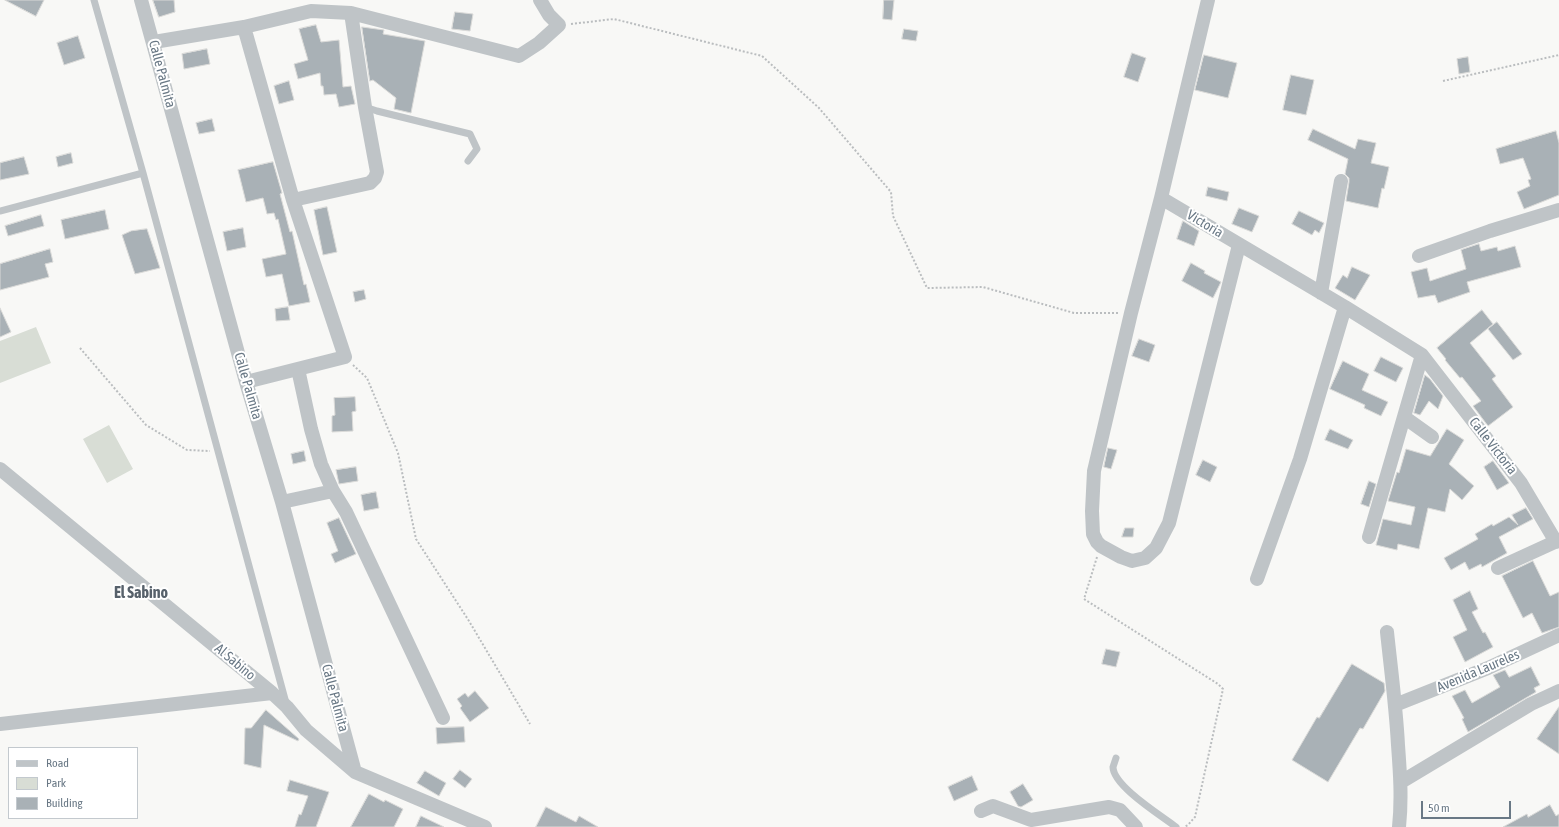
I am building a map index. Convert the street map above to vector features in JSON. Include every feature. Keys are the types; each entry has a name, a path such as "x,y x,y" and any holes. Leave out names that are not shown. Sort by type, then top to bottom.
{"street":[{"name":"Calle Palmita","path":"141,0 154,42 246,382 282,502 355,772"},
{"path":"154,42 244,27 311,11 351,13 520,56 539,43 559,25 549,15 540,0"},
{"path":"1208,0 1094,470 1092,511 1093,534 1101,546 1132,561 1145,558 1156,548 1169,523 1240,245"},
{"path":"293,200 370,182 375,178 377,172 365,107 351,13"},
{"path":"244,27 293,200 345,357 246,382"},
{"path":"1321,293 1340,181"},
{"name":"Victoria","path":"1161,198 1345,307 1422,355"},
{"path":"1419,256 1490,231 1559,210"},
{"path":"1257,579 1300,459 1345,307"},
{"path":"1369,537 1422,355"},
{"name":"Calle Victoria","path":"1422,355 1521,483 1558,541"},
{"path":"298,368 311,429 321,464 333,491 346,512 443,718"},
{"path":"1404,417 1432,437"},
{"name":"Al Sabino","path":"0,469 272,693 287,707 306,730 355,772 485,827"},
{"path":"282,502 333,491"},
{"path":"1498,568 1558,541"},
{"path":"1387,632 1401,782 1399,827"},
{"name":"Avenida Laureles","path":"1395,705 1488,668 1559,635"},
{"path":"1401,782 1531,704 1559,691"},
{"path":"0,724 272,693"},
{"path":"981,811 993,806 1031,820 1109,807 1120,810 1136,827"}],"lane":[{"path":"94,0 144,173 287,707"},
{"path":"365,107 377,112 470,134 477,149 468,161"},
{"path":"0,211 144,173"},
{"path":"1116,758 1113,768 1117,778 1126,789 1176,827"}],"path":[{"path":"559,25 614,19 762,56 819,108 891,192 893,216 927,288 983,288 1074,313 1131,313"},
{"path":"1443,81 1559,55"},
{"path":"80,348 146,425 187,450 219,451"},
{"path":"345,357 367,378 398,453 416,539 469,621 530,724"},
{"path":"1101,546 1084,599 1218,684 1223,689 1195,817 1188,825 1183,827"}],"green space":[{"path":"36,327 51,363 0,383 0,341"},
{"path":"109,425 133,469 107,483 83,439"}],"building":[{"path":"5,0 44,0 36,16"},
{"path":"153,0 174,0 175,12 159,17"},
{"path":"884,0 894,0 892,20 883,19"},
{"path":"455,12 473,14 470,31 452,29"},
{"path":"316,25 321,42 339,40 343,87 351,86 355,104 339,107 336,94 324,95 323,86 321,86 320,73 298,79 294,64 308,60 299,29"},
{"path":"362,27 384,30 383,34 425,41 411,113 394,109 396,98 373,80 370,81"},
{"path":"904,29 918,31 916,41 902,39"},
{"path":"78,36 85,58 64,65 57,43"},
{"path":"207,49 210,64 184,69 182,54"},
{"path":"1132,53 1146,58 1138,82 1124,77"},
{"path":"1204,55 1237,63 1228,98 1195,90"},
{"path":"1468,57 1470,72 1459,74 1457,59"},
{"path":"1291,75 1314,80 1306,115 1283,110"},
{"path":"289,81 294,100 279,104 274,86"},
{"path":"212,119 215,131 199,134 196,123"},
{"path":"1313,129 1355,149 1358,139 1376,143 1371,163 1389,167 1384,189 1382,188 1378,208 1346,201 1349,178 1345,174 1348,159 1308,140"},
{"path":"1556,131 1559,143 1559,195 1524,209 1517,192 1530,186 1528,180 1531,179 1523,158 1500,164 1496,149"},
{"path":"71,153 73,163 58,167 56,157"},
{"path":"24,157 29,174 0,180 0,163"},
{"path":"273,162 282,193 280,194 290,232 292,231 304,285 306,284 310,302 289,306 282,274 266,277 262,259 286,254 278,219 276,220 274,213 267,214 263,198 246,202 238,170"},
{"path":"1208,187 1229,192 1227,201 1206,196"},
{"path":"327,207 337,252 323,255 314,210"},
{"path":"1239,208 1259,216 1252,232 1232,224"},
{"path":"105,210 109,229 65,239 61,220"},
{"path":"1299,211 1324,223 1319,233 1315,230 1312,235 1292,224"},
{"path":"41,215 44,226 8,236 5,226"},
{"path":"1183,221 1199,231 1194,246 1177,239"},
{"path":"243,228 246,247 227,251 223,232"},
{"path":"147,229 160,268 135,274 122,235 131,231"},
{"path":"1479,244 1481,251 1497,247 1498,251 1515,246 1521,267 1467,282 1470,292 1438,303 1435,295 1418,298 1411,272 1427,268 1430,281 1466,269 1461,250"},
{"path":"50,249 53,262 45,264 49,277 0,290 0,264"},
{"path":"1191,263 1205,271 1204,273 1221,282 1213,298 1182,281"},
{"path":"1352,267 1370,275 1355,300 1335,288 1343,275 1347,278"},
{"path":"364,290 366,299 355,302 353,292"},
{"path":"288,307 290,320 276,321 275,309"},
{"path":"0,308 11,332 0,337"},
{"path":"1482,310 1493,324 1470,343 1496,376 1492,379 1513,407 1488,426 1473,406 1481,401 1462,377 1460,378 1445,360 1446,359 1437,348"},
{"path":"1497,322 1522,354 1513,360 1488,329"},
{"path":"1139,339 1155,345 1149,362 1132,356"},
{"path":"1381,357 1403,368 1396,382 1374,371"},
{"path":"1343,361 1369,374 1362,390 1388,402 1381,416 1364,408 1365,405 1330,389"},
{"path":"1425,375 1443,396 1438,409 1429,401 1420,415 1414,413"},
{"path":"355,397 356,411 352,412 353,431 332,432 332,416 335,415 334,398"},
{"path":"1330,429 1353,440 1348,449 1325,440"},
{"path":"1447,429 1464,440 1449,464 1474,486 1462,500 1450,489 1445,512 1428,508 1419,549 1398,544 1397,550 1376,545 1383,519 1411,525 1415,507 1388,501 1397,472 1399,473 1406,449 1430,456"},
{"path":"1108,448 1117,450 1111,469 1104,467"},
{"path":"304,451 306,461 293,464 291,454"},
{"path":"1203,460 1217,467 1210,482 1196,475"},
{"path":"1493,461 1509,483 1497,490 1484,467"},
{"path":"356,467 358,481 339,484 336,470"},
{"path":"1369,481 1376,484 1369,507 1361,504"},
{"path":"376,492 379,508 364,511 361,495"},
{"path":"1526,508 1533,519 1499,537 1507,553 1482,567 1481,564 1469,570 1465,562 1451,570 1444,558 1478,539 1475,534 1492,524 1493,526 1509,517 1518,525 1512,515"},
{"path":"339,518 356,554 335,563 331,554 338,551 327,523"},
{"path":"1125,528 1134,528 1133,537 1122,537"},
{"path":"1533,561 1550,596 1559,592 1559,627 1542,633 1532,613 1523,618 1502,576"},
{"path":"1470,591 1478,609 1472,612 1483,633 1485,632 1493,647 1465,662 1453,637 1467,630 1453,600"},
{"path":"1106,649 1120,652 1116,667 1102,664"},
{"path":"1352,664 1384,683 1385,691 1363,729 1360,728 1328,782 1292,760 1317,717 1319,718"},
{"path":"1531,667 1540,685 1534,688 1536,692 1468,732 1462,719 1464,718 1452,696 1465,690 1472,703 1500,687 1493,675 1505,670 1509,677"},
{"path":"475,691 489,708 470,722 460,708 462,706 457,699 465,693 468,697"},
{"path":"1559,707 1559,754 1537,739"},
{"path":"266,710 299,739 298,741 264,725 261,768 244,764 245,728 251,728"},
{"path":"464,727 465,742 437,744 436,728"},
{"path":"460,770 472,779 465,788 453,779"},
{"path":"425,771 446,783 439,796 417,783"},
{"path":"972,776 978,790 954,801 948,787"},
{"path":"290,780 329,792 316,827 295,827 299,814 301,815 308,796 287,791"},
{"path":"1023,784 1033,800 1021,807 1018,806 1010,792"},
{"path":"369,794 384,802 385,800 403,809 394,827 351,827"},
{"path":"1550,805 1556,816 1559,814 1559,827 1503,827 1527,814 1528,817"},
{"path":"546,807 576,822 579,816 598,827 536,827"},
{"path":"421,816 444,827 416,827"}],"district":[{"name":"El Sabino","path":"141,593"}]}
